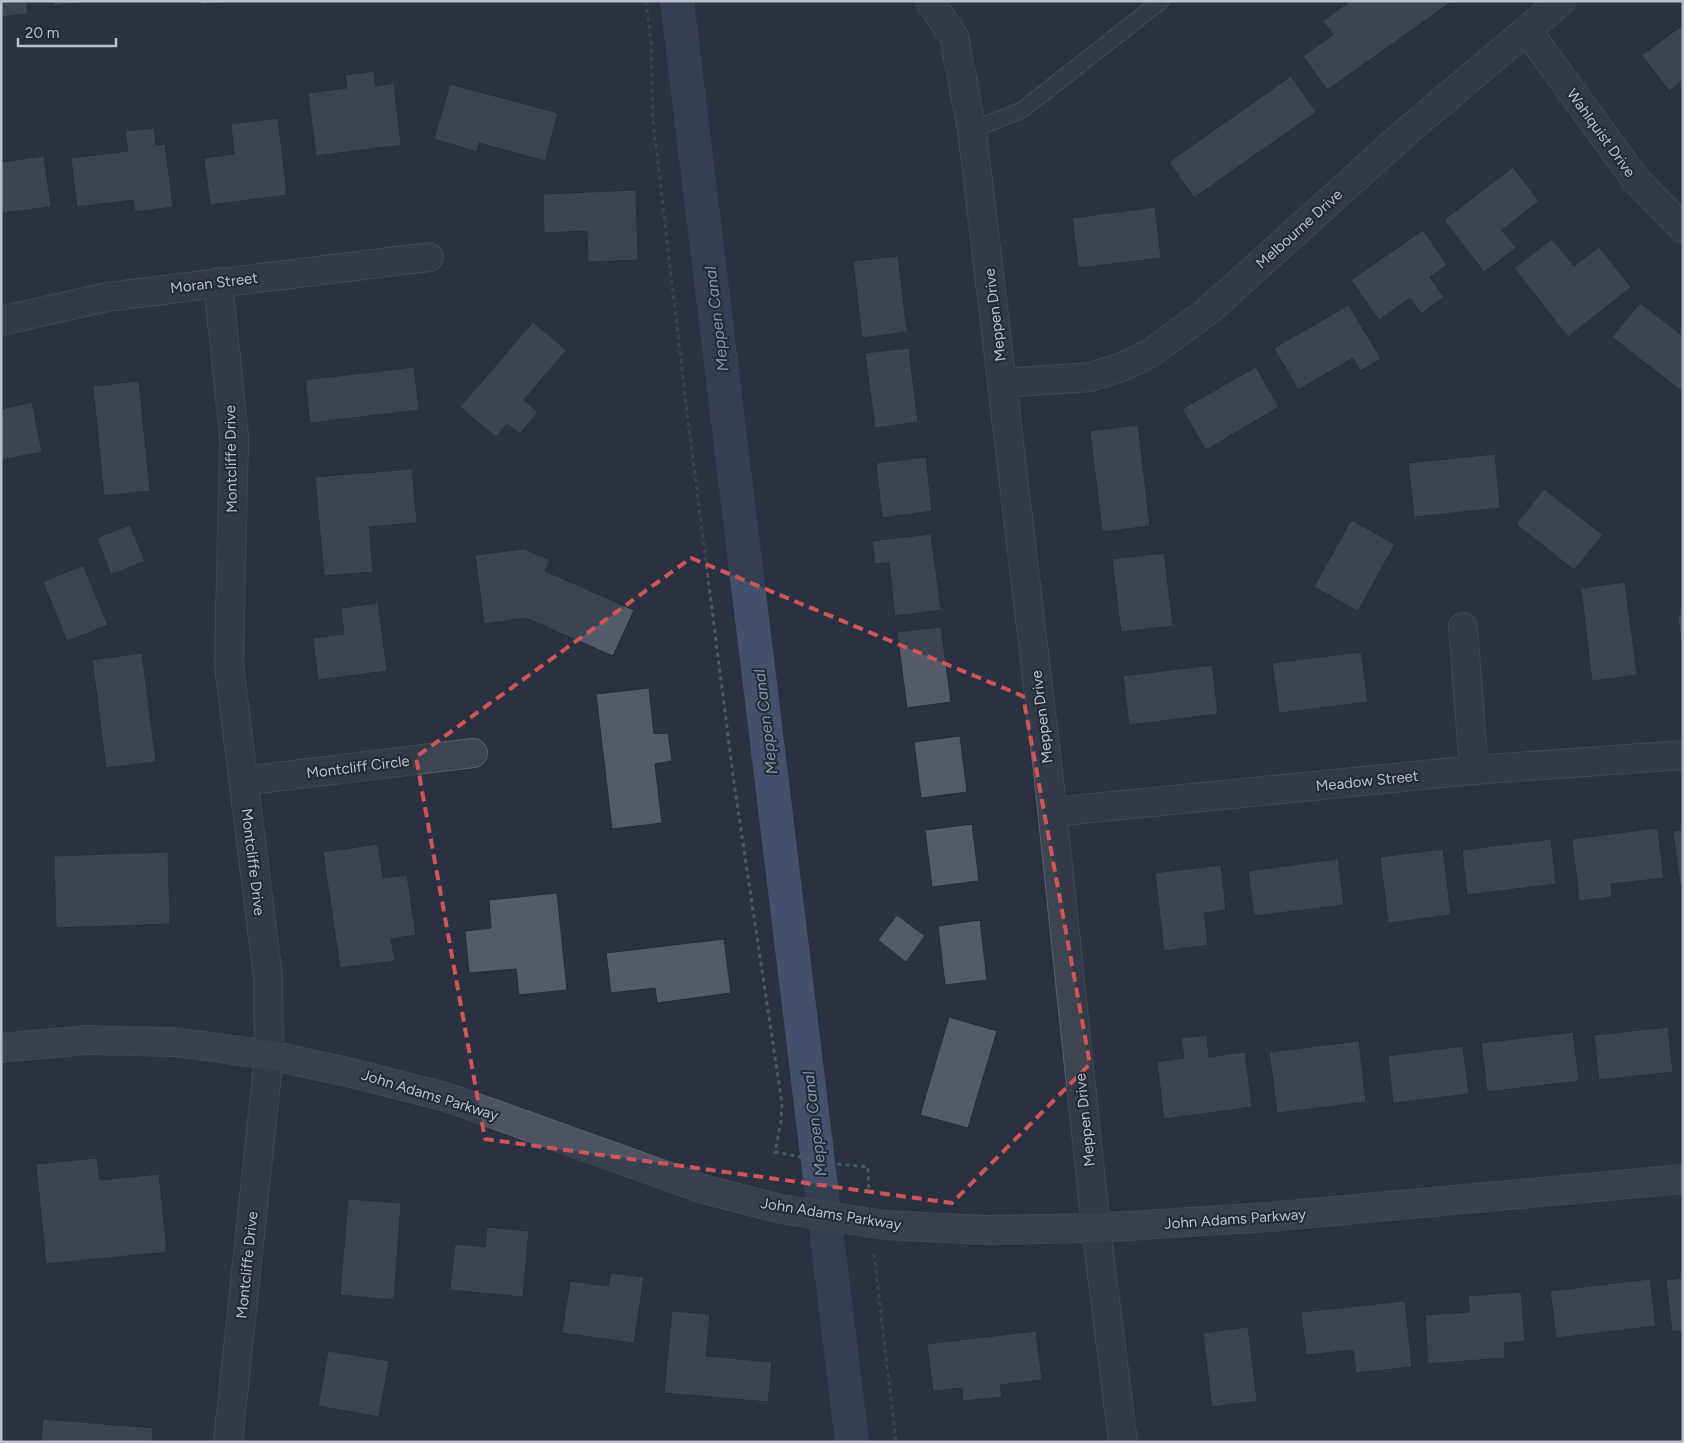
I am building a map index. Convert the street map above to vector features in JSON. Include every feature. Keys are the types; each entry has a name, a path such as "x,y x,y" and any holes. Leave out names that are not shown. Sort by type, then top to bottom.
{"street":[{"name":"Meppen Drive","path":"930,1 954,38 972,130 1053,812 1096,1228 1123,1442"},
{"name":"Melbourne Drive","path":"1003,383 1090,377 1122,367 1149,354 1208,312 1406,132 1561,1"},
{"name":"Wahlquist Drive","path":"1527,30 1636,180 1683,228"},
{"name":"Moran Street","path":"1,322 107,297 429,257"},
{"name":"Montcliffe Drive","path":"218,282 234,436 229,665 268,977 269,1055 228,1442"},
{"path":"1463,627 1474,770"},
{"name":"Montcliff Circle","path":"243,781 473,753"},
{"name":"Meadow Street","path":"1053,812 1474,770 1683,755"},
{"name":"John Adams Parkway","path":"1,1048 86,1040 174,1042 269,1055 352,1073 449,1098 703,1189 800,1212 885,1225 987,1230 1096,1228 1269,1217 1683,1179"}],"lane":[{"path":"972,130 1022,110 1160,1"}],"path":[{"path":"646,1 652,42 653,121 688,420 734,783 782,1104 775,1152 787,1156 868,1167 868,1179"},
{"path":"874,1264 896,1442"}],"highlighted area":[{"path":"691,558 1023,696 1090,1064 952,1203 485,1139 416,757"}],"building":[{"path":"1,1 27,1 28,14 1,17"},
{"path":"54,1 95,1 54,6"},
{"path":"200,1 233,1 201,5"},
{"path":"1350,1 1449,1 1450,3 1327,90 1303,56 1333,35 1323,21"},
{"path":"1683,25 1683,80 1669,91 1642,55"},
{"path":"374,71 376,86 394,83 401,145 316,156 308,93 347,88 345,75"},
{"path":"1291,76 1316,112 1194,198 1169,162"},
{"path":"450,84 558,113 545,161 479,143 477,152 434,139"},
{"path":"278,118 287,195 210,205 204,158 234,154 231,124"},
{"path":"154,128 156,145 165,144 173,207 135,212 133,200 77,207 71,158 128,151 125,131"},
{"path":"44,156 51,207 1,213 1,162"},
{"path":"1513,167 1539,201 1502,230 1516,248 1484,272 1444,220"},
{"path":"636,190 638,260 588,262 587,231 544,233 543,194"},
{"path":"1155,207 1161,258 1078,268 1072,218"},
{"path":"1423,230 1447,265 1430,277 1444,297 1421,314 1410,298 1379,320 1351,280"},
{"path":"1552,239 1574,266 1599,247 1631,287 1568,337 1514,268"},
{"path":"898,256 907,332 862,338 853,261"},
{"path":"1640,303 1683,336 1683,386 1680,390 1612,337"},
{"path":"1349,305 1381,359 1360,371 1353,358 1298,390 1274,348"},
{"path":"533,322 566,350 524,400 538,412 520,434 507,424 496,437 460,407"},
{"path":"909,348 918,422 875,428 865,353"},
{"path":"414,367 419,410 310,423 305,380"},
{"path":"1256,367 1279,407 1206,450 1182,409"},
{"path":"139,381 150,491 104,496 93,386"},
{"path":"32,402 42,452 1,460 1,409"},
{"path":"1138,425 1150,526 1102,532 1090,431"},
{"path":"1495,454 1500,508 1414,517 1408,463"},
{"path":"926,457 932,511 882,518 876,463"},
{"path":"412,469 417,523 369,527 373,572 324,576 315,477"},
{"path":"1544,489 1603,535 1574,570 1516,524"},
{"path":"1351,520 1395,544 1358,611 1314,587"},
{"path":"130,525 145,561 111,575 97,538"},
{"path":"931,534 941,610 895,616 889,563 875,564 872,541"},
{"path":"524,549 550,560 545,571 634,610 613,656 526,618 484,624 475,555"},
{"path":"1164,553 1173,626 1121,632 1112,559"},
{"path":"83,565 108,625 67,641 43,582"},
{"path":"1625,582 1637,675 1592,681 1581,588"},
{"path":"378,603 387,671 318,680 313,638 344,634 341,608"},
{"path":"1683,614 1683,658 1678,615"},
{"path":"941,627 951,702 907,708 897,632"},
{"path":"1361,652 1368,702 1279,713 1272,663"},
{"path":"142,653 156,762 106,768 92,660"},
{"path":"1212,665 1218,714 1129,725 1123,676"},
{"path":"649,688 654,734 668,733 672,761 655,764 662,823 612,829 596,694"},
{"path":"960,736 967,792 921,798 914,742"},
{"path":"972,824 979,881 932,887 925,830"},
{"path":"1658,828 1664,878 1611,884 1612,897 1579,901 1572,839"},
{"path":"1683,830 1683,884 1680,884 1673,831"},
{"path":"1551,839 1556,884 1467,895 1462,850"},
{"path":"378,844 383,878 407,875 416,935 391,939 395,961 340,968 323,852"},
{"path":"1443,849 1451,915 1388,923 1380,857"},
{"path":"168,852 170,924 56,928 54,856"},
{"path":"1338,859 1344,905 1254,916 1248,871"},
{"path":"1221,865 1226,910 1204,913 1208,945 1164,951 1155,873"},
{"path":"557,893 567,990 519,995 516,969 469,973 465,931 491,928 489,900"},
{"path":"897,915 925,936 906,962 878,940"},
{"path":"980,920 987,980 945,985 938,926"},
{"path":"724,939 731,993 657,1003 655,988 611,993 606,953"},
{"path":"949,1017 997,1031 968,1128 920,1115"},
{"path":"1668,1027 1673,1072 1599,1080 1594,1035"},
{"path":"1573,1032 1579,1081 1487,1092 1481,1043"},
{"path":"1207,1035 1209,1057 1245,1052 1252,1107 1164,1119 1157,1062 1184,1058 1181,1038"},
{"path":"1359,1041 1366,1102 1277,1113 1269,1052"},
{"path":"1463,1046 1469,1094 1393,1103 1388,1056"},
{"path":"97,1158 100,1180 159,1174 167,1252 46,1264 36,1164"},
{"path":"348,1199 401,1203 394,1300 340,1295"},
{"path":"487,1227 529,1231 523,1297 450,1290 455,1244 485,1247"},
{"path":"611,1273 644,1277 634,1343 562,1333 570,1281 608,1286"},
{"path":"1683,1278 1683,1331 1672,1332 1666,1280"},
{"path":"1650,1279 1656,1326 1556,1338 1550,1291"},
{"path":"1521,1292 1525,1341 1504,1343 1505,1358 1428,1364 1425,1315 1470,1312 1468,1296"},
{"path":"1405,1301 1412,1367 1356,1373 1353,1350 1306,1355 1301,1312"},
{"path":"672,1311 710,1314 706,1356 772,1362 768,1402 664,1393"},
{"path":"1248,1327 1257,1401 1212,1407 1203,1333"},
{"path":"1036,1331 1042,1380 1000,1385 1002,1397 963,1401 962,1388 933,1391 927,1344"},
{"path":"328,1351 389,1361 379,1417 318,1406"},
{"path":"43,1419 153,1428 152,1442 41,1442"}],"waterway":[{"name":"Meppen Canal","path":"677,1 852,1442"}]}
